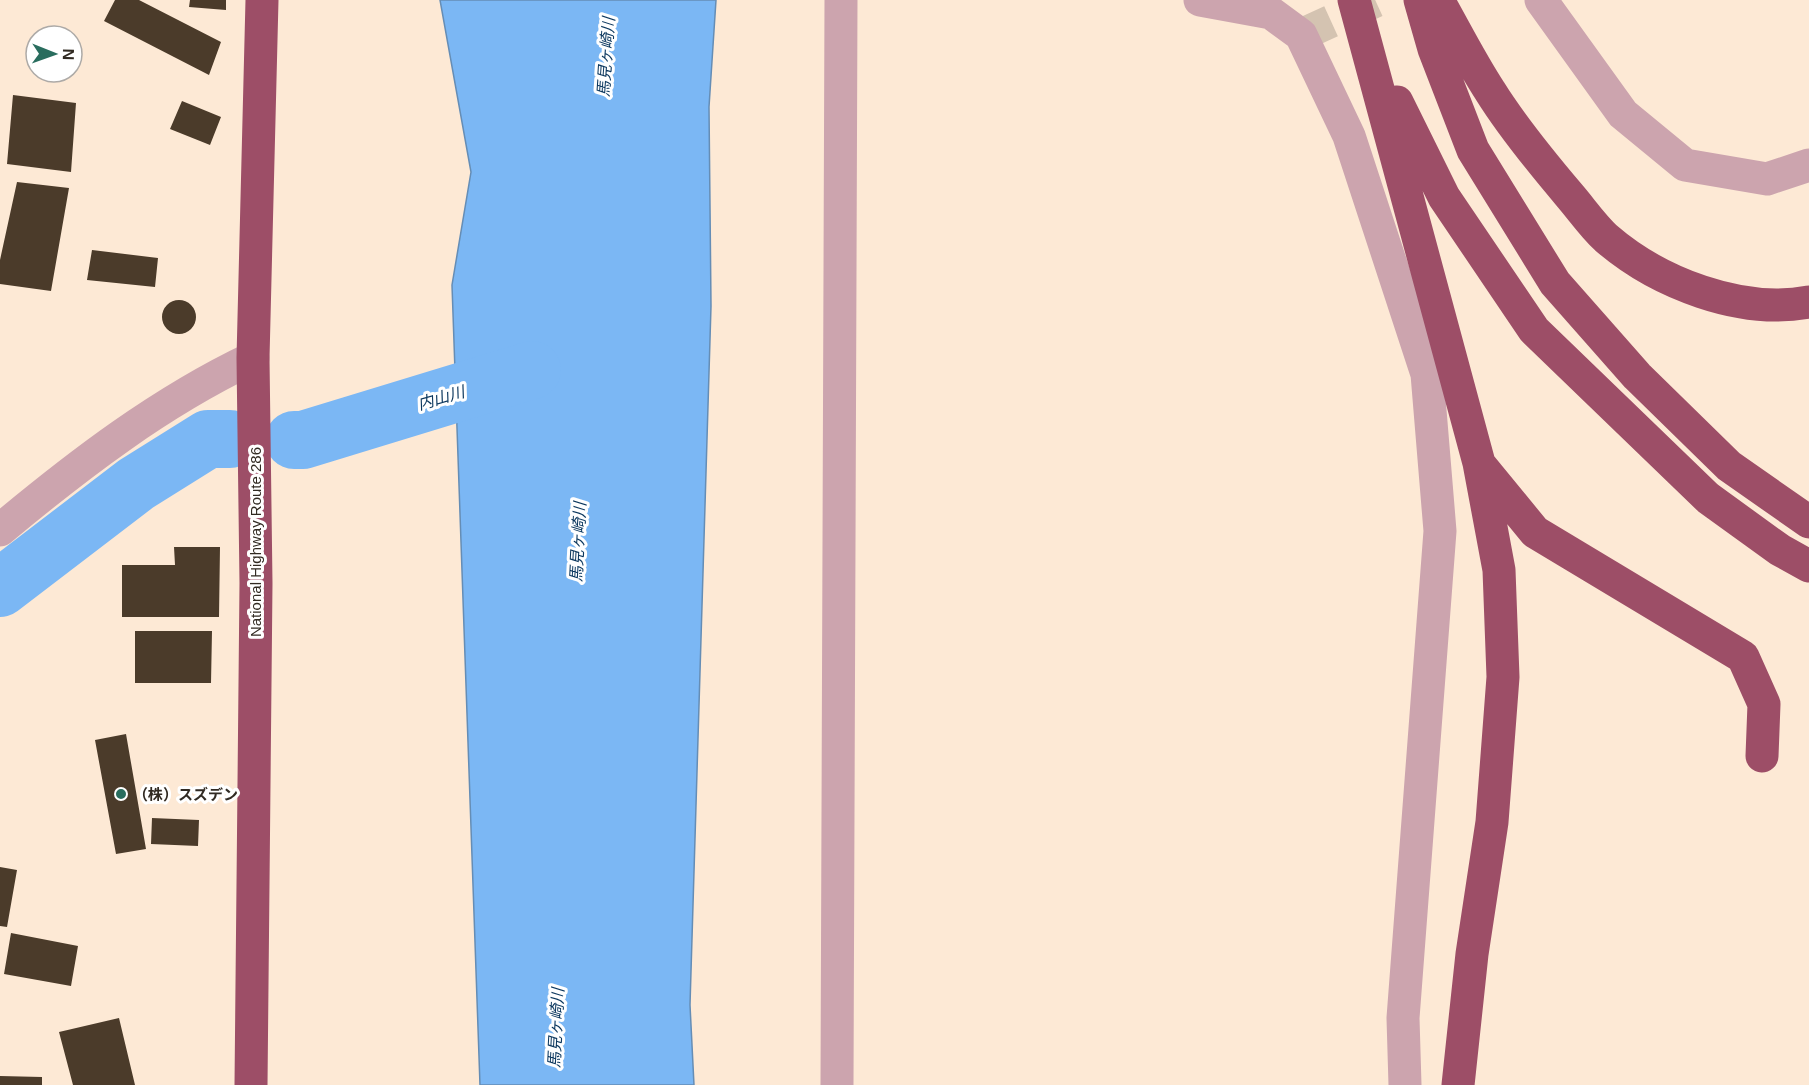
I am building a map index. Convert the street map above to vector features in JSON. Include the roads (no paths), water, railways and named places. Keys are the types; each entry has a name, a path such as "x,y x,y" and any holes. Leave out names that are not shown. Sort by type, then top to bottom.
{"highway":[{"name":"National Highway Route 286","path":"251,1085 256,583 253,358 262,0"},
{"path":"1354,0 1479,463 1499,570 1503,677 1492,822 1472,954 1458,1085"},
{"path":"1420,0 1434,49 1473,150 1556,283 1637,376 1729,466 1809,522"},
{"path":"1438,0 1490,93 1546,169 1606,238 1657,272 1702,293 1746,302 1786,306 1809,302"},
{"path":"1366,39 1444,197 1534,330 1708,498 1780,550 1809,566"},
{"path":"1479,463 1535,532 1743,657 1764,704 1762,756"}],"street":[{"path":"837,1085 841,0"},
{"path":"1200,0 1270,13 1301,35 1349,136 1426,374 1440,531 1403,1018 1405,1085"},
{"path":"1541,0 1623,114 1685,165 1767,179 1809,165"},
{"path":"0,530 104,447 214,376 253,358"}],"water":[{"name":"馬見ヶ崎川","path":"440,0 716,0 709,107 711,306 690,1005 694,1085 480,1085 452,285 471,172"}],"waterway":[{"name":"内山川","path":"294,440 303,440 532,370"},
{"name":"内山川","path":"0,588 136,484 208,439 230,439"}],"tunnel":[{"path":"1301,35 1378,0"}],"place":[{"name":"（株）スズデン","path":"121,794"}]}
